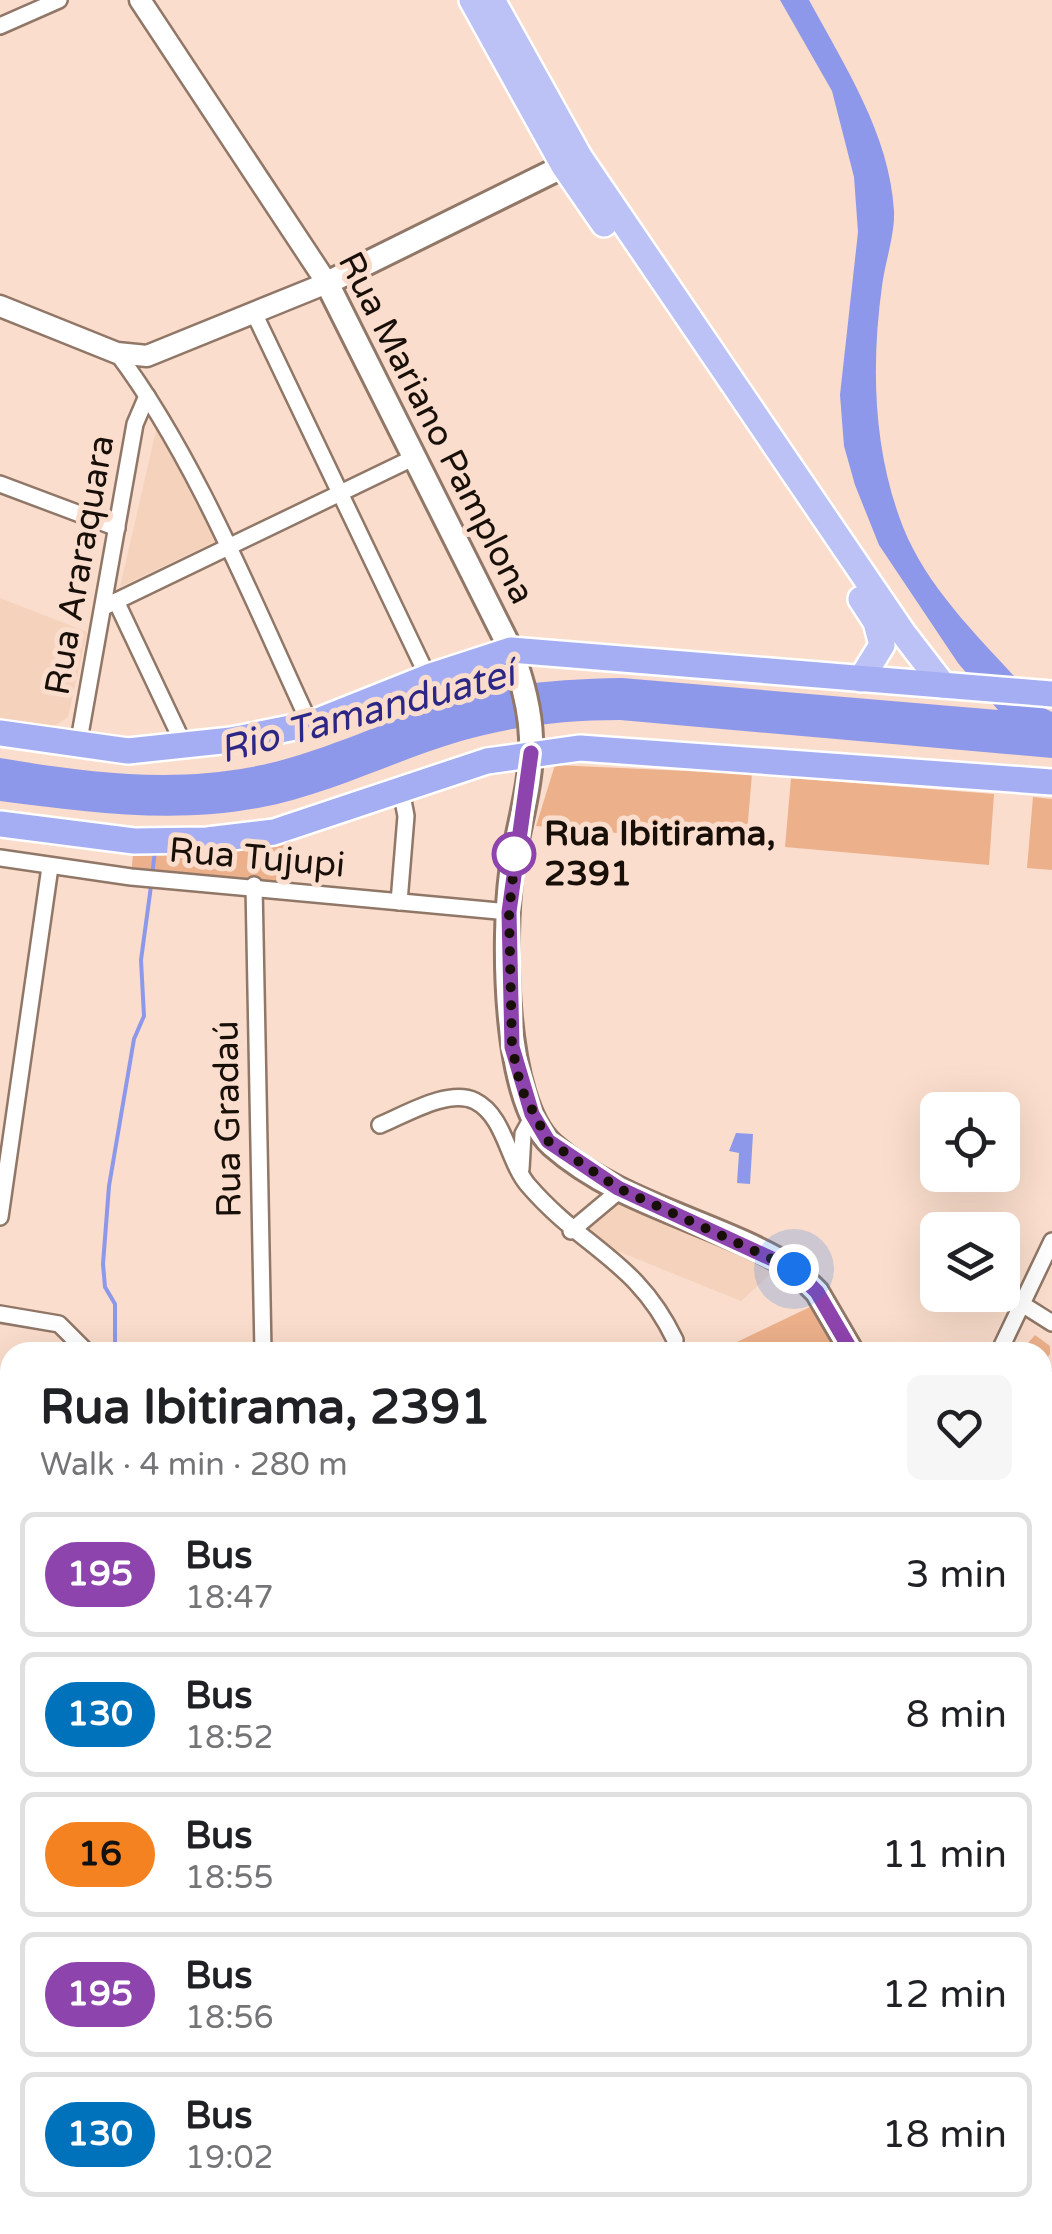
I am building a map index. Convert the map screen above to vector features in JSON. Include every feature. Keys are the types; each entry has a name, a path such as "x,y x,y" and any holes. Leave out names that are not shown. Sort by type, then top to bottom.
{"highway":[{"path":"0,733 128,751 185,747 310,724 428,677 514,660 1052,694"},
{"path":"0,824 134,841 206,840 274,832 531,745 1052,782"}],"main road":[{"path":"472,0 572,162 876,622 882,645 874,664 861,679"},
{"path":"492,0 572,162 903,633 956,686"},
{"path":"326,283 572,162"},
{"name":"Rua Mariano Pamplona","path":"326,283 514,660 531,745 509,912 512,1047 521,1088 534,1116"},
{"path":"534,1116 548,1141 620,1190 794,1269 817,1292 846,1342"}],"street":[{"path":"0,26 60,0"},
{"name":"Rua Mariano Pamplona","path":"140,0 326,283"},
{"path":"0,306 117,353 147,356 326,283"},
{"path":"254,313 428,677"},
{"path":"117,353 144,391 227,548 310,724"},
{"name":"Rua Araraquara","path":"78,746 110,604 117,528 144,391 147,356"},
{"path":"185,747 110,604 415,457"},
{"path":"0,484 117,528"},
{"path":"398,902 406,816 401,790"},
{"name":"Rua Tujupi","path":"0,858 50,867 509,912"},
{"path":"0,1217 50,867"},
{"name":"Rua Gradaú","path":"254,885 263,1342"},
{"path":"380,1125 442,1100 475,1101 494,1120 524,1180 571,1230 637,1279 656,1302 675,1340"},
{"path":"524,1180 521,1147 534,1116"},
{"path":"571,1230 620,1190"},
{"path":"1004,1342 1052,1241"},
{"path":"1022,1304 1052,1322"},
{"path":"0,1314 59,1324 77,1342"}],"shaded area":[{"path":"158,422 216,541 120,587"},
{"path":"0,598 87,632 68,717 45,732 0,724"},
{"path":"555,765 752,774 746,844 536,826"},
{"path":"791,778 994,794 989,865 785,847"},
{"path":"1033,797 1052,799 1052,870 1027,868"},
{"path":"288,828 283,889 131,877 134,841"},
{"path":"606,1186 777,1268 741,1301 605,1246 579,1229"},
{"path":"810,1307 832,1342 737,1342"}],"water":[{"name":"Rio Tamanduateí","path":"780,0 809,0 863,101 891,183 894,220 876,347 877,408 886,468 903,527 915,553 947,600 1042,707 1052,712 1052,758 600,720 500,731 436,749 310,795 226,813 129,815 0,801 0,758 126,774 220,772 302,754 469,695 556,681 622,678 998,710 958,663 879,545 855,485 844,446 840,395 858,232 854,177 832,91"},
{"path":"736,1133 753,1134 750,1184 737,1183 739,1153 729,1151"}],"waterway":[{"path":"152,876 155,851"},
{"path":"115,1342 115,1304 105,1287 103,1264 109,1186 134,1039 144,1016 141,960 151,886"}],"bus line":[{"name":"195","path":"531,753 511,870 509,912 512,1047 521,1088 532,1114 548,1141 563,1154 618,1188 794,1269 817,1292 847,1342"}],"place":[{"name":"Rua Ibitirama, 2391","path":"514,854"}],"route":[{"path":"514,854 516,849 509,912 512,1047 521,1088 548,1141 618,1188 794,1269"}]}
